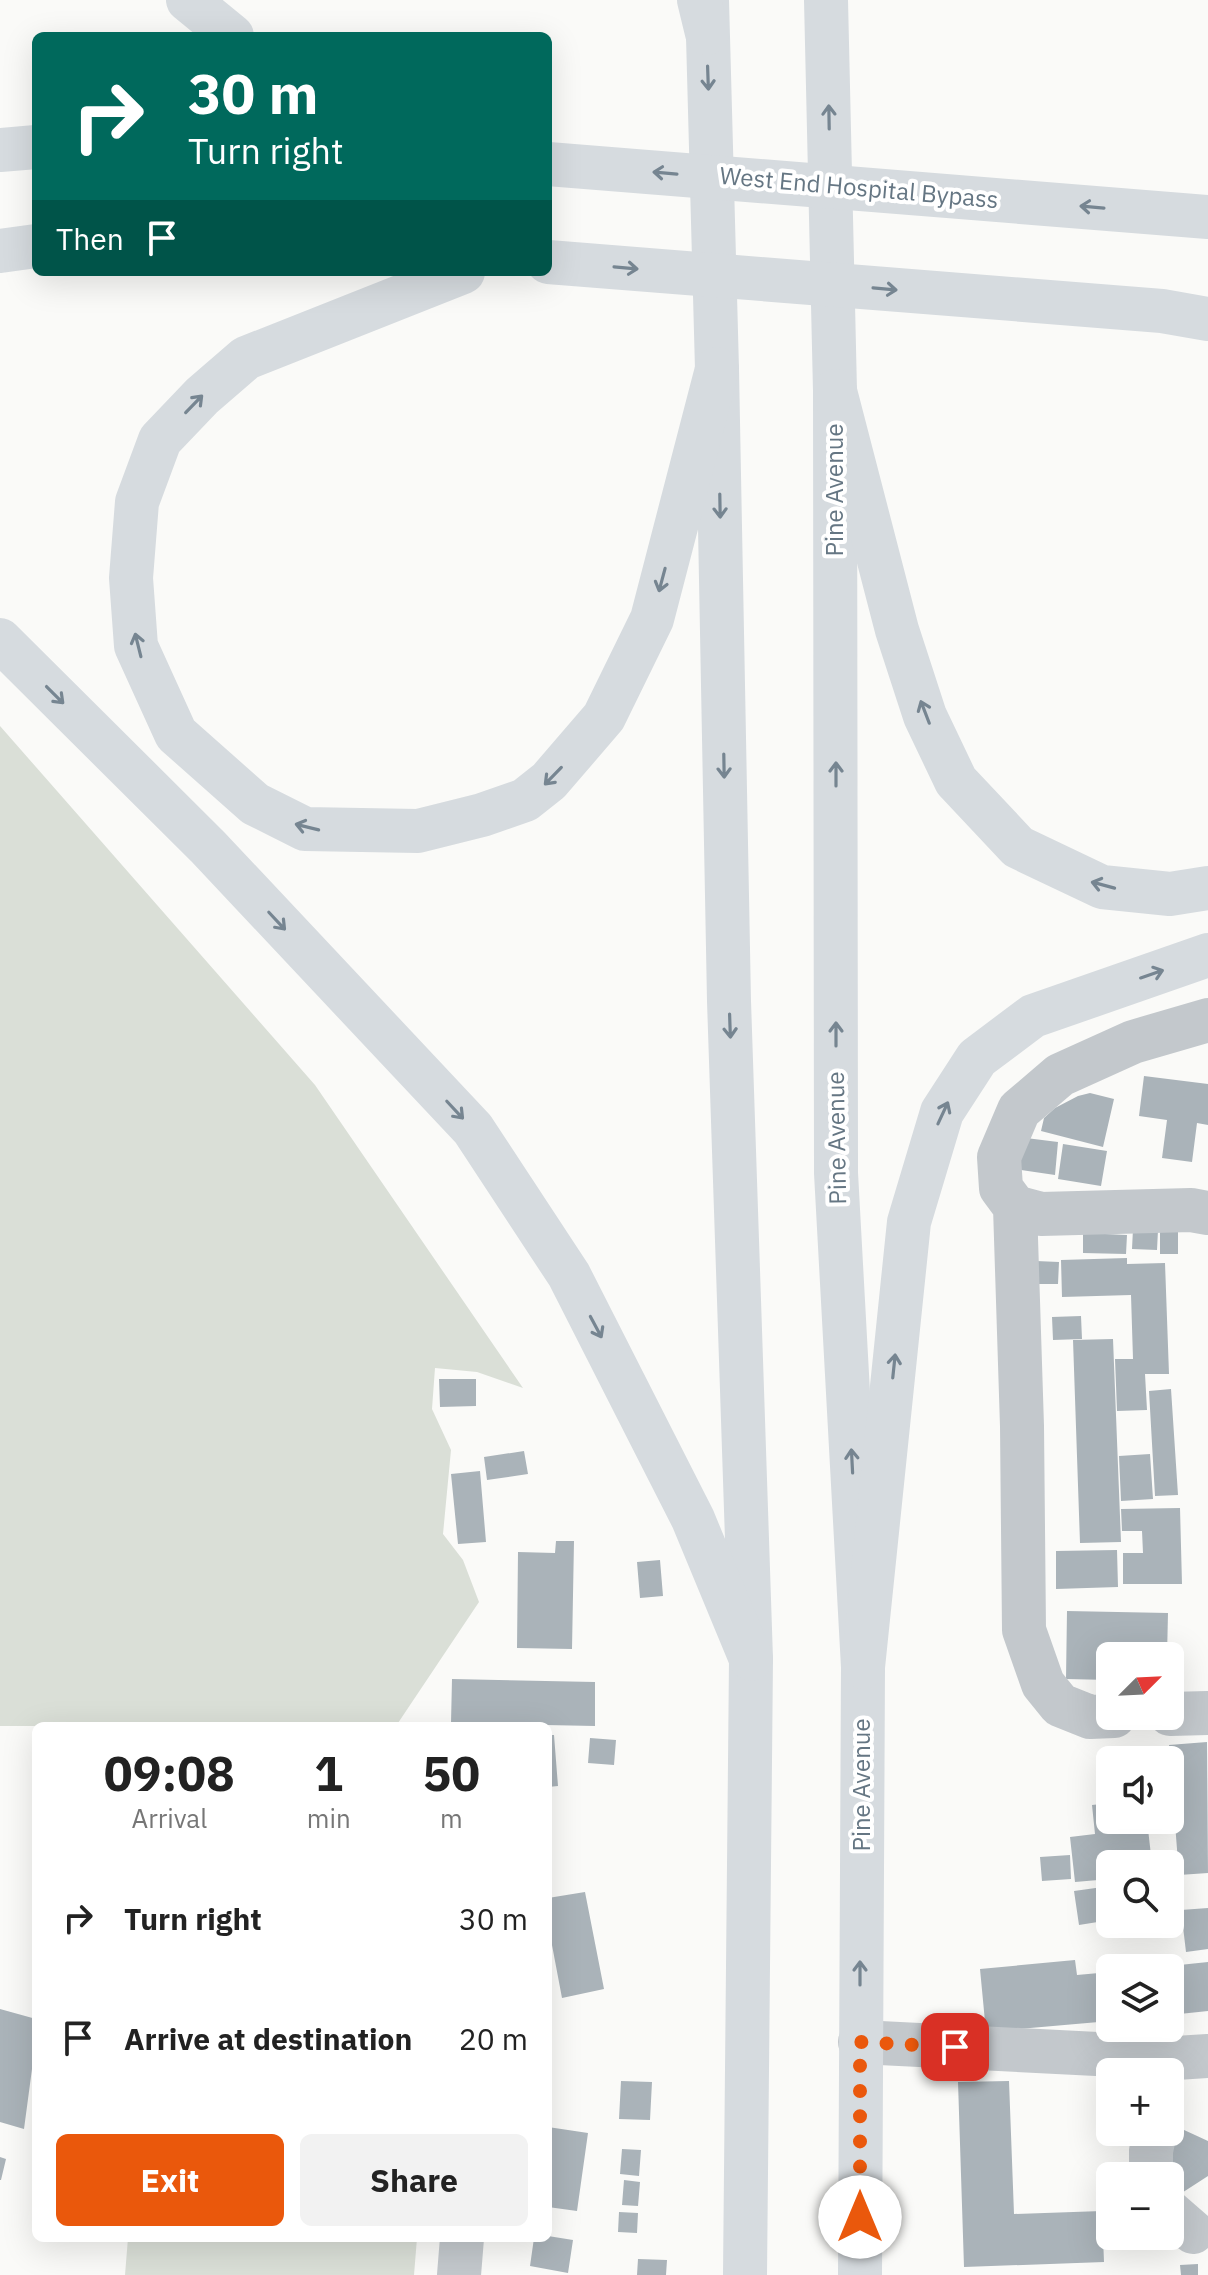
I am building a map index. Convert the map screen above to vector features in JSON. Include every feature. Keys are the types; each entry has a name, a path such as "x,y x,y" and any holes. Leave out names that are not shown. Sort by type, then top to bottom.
{"main road":[{"path":"188,0 227,32"},
{"name":"Pine Avenue","path":"826,0 835,391 836,1173 863,1667 860,2275"},
{"path":"704,11 717,369 729,1001 751,1659 745,2275"},
{"path":"0,150 32,147"},
{"name":"West End Hospital Bypass","path":"552,164 1194,211"},
{"path":"0,251 32,247"},
{"path":"552,262 1162,311 1208,319"},
{"path":"453,276 246,358 202,396 160,440 137,502 131,578 136,646 176,734 255,804 305,829 418,831 482,815 525,800 549,781 604,717 652,619 717,369"},
{"path":"835,391 897,630 925,716 956,781 1018,847 1102,887 1170,894 1208,888"},
{"path":"0,640 208,847 473,1129 569,1275 693,1519 751,1659"},
{"path":"863,1667 909,1222 942,1112 977,1058 1033,1016 1208,955"}],"street":[{"path":"1096,1714 1060,1705 1043,1684 1024,1630 1015,1207 1001,1188 999,1157 1019,1110 1060,1075 1133,1042 1208,1020"},
{"path":"1015,1207 1041,1214 1191,1210 1208,1213"},
{"path":"1184,1714 1208,1713"},
{"path":"860,2042 1185,2064"},
{"path":"459,2275 462,2242"}],"shaded area":[{"path":"0,726 315,1085 523,1388 477,1372 435,1368 432,1409 451,1450 443,1534 463,1560 479,1602 399,1722 32,1722 32,1726 0,1726"},
{"path":"128,2242 417,2242 414,2275 125,2275"}],"building":[{"path":"1144,1076 1208,1084 1208,1125 1197,1123 1192,1162 1162,1158 1167,1120 1139,1116"},
{"path":"1090,1093 1114,1099 1103,1147 1041,1131 1044,1118 1055,1108"},
{"path":"1018,1137 1058,1142 1055,1175 1014,1169"},
{"path":"1063,1144 1107,1151 1101,1186 1058,1179"},
{"path":"1133,1229 1158,1230 1157,1250 1132,1249"},
{"path":"1160,1232 1178,1232 1178,1254 1160,1254"},
{"path":"1083,1233 1127,1235 1126,1254 1083,1253"},
{"path":"1127,1258 1127,1264 1165,1263 1169,1374 1145,1374 1147,1410 1117,1411 1115,1359 1133,1359 1131,1295 1062,1297 1061,1260"},
{"path":"1036,1261 1059,1262 1058,1284 1036,1284"},
{"path":"1081,1316 1082,1339 1053,1340 1052,1317"},
{"path":"1113,1339 1121,1542 1080,1543 1073,1340"},
{"path":"439,1379 476,1379 476,1406 440,1407"},
{"path":"1171,1389 1178,1495 1155,1496 1149,1391"},
{"path":"524,1451 528,1474 487,1480 484,1457"},
{"path":"1150,1454 1153,1499 1121,1501 1119,1456"},
{"path":"480,1471 486,1542 458,1544 451,1474"},
{"path":"1180,1508 1182,1584 1123,1584 1123,1553 1143,1553 1142,1531 1122,1531 1121,1509"},
{"path":"556,1541 574,1541 572,1649 517,1648 518,1552 555,1553"},
{"path":"1117,1550 1118,1587 1056,1589 1056,1551"},
{"path":"660,1560 663,1596 640,1598 637,1562"},
{"path":"1067,1611 1168,1613 1167,1642 1096,1642 1096,1680 1066,1679"},
{"path":"452,1679 595,1682 595,1726 552,1725 552,1722 451,1722"},
{"path":"552,1735 554,1735 558,1786 552,1787"},
{"path":"590,1738 616,1740 614,1765 588,1763"},
{"path":"1207,1742 1208,1873 1184,1875 1184,1850 1177,1850 1176,1834 1184,1834 1184,1746 1169,1745"},
{"path":"1092,1805 1096,1805 1096,1834 1149,1834 1150,1850 1096,1850 1096,1880 1075,1882 1070,1837 1095,1834"},
{"path":"1070,1855 1071,1879 1042,1881 1040,1857"},
{"path":"1096,1888 1096,1922 1079,1925 1074,1891"},
{"path":"585,1892 604,1989 562,1998 552,1945 552,1897"},
{"path":"1208,1908 1208,1949 1186,1952 1184,1910"},
{"path":"1075,1960 1077,1975 1096,1973 1096,2022 986,2032 980,1969"},
{"path":"1208,1962 1208,2011 1184,2014 1184,1965"},
{"path":"0,2009 32,2018 32,2069 24,2129 0,2122"},
{"path":"621,2081 652,2082 650,2120 619,2119"},
{"path":"1009,2081 1014,2214 1096,2211 1096,2250 1104,2250 1104,2262 964,2267 958,2082"},
{"path":"552,2128 588,2133 577,2211 552,2208"},
{"path":"1184,2130 1208,2141 1208,2176 1184,2192 1184,2162 1170,2162 1171,2146 1184,2146"},
{"path":"622,2149 641,2150 639,2176 620,2174"},
{"path":"0,2157 6,2159 1,2180 0,2180"},
{"path":"624,2180 640,2182 638,2206 622,2205"},
{"path":"619,2212 638,2213 637,2233 618,2232"},
{"path":"552,2237 573,2240 568,2273 530,2266 533,2242 552,2242"},
{"path":"638,2259 667,2260 666,2275 637,2275"},
{"path":"1198,2264 1198,2275 1181,2275 1180,2265"}],"route":[{"path":"860,2217 860,2042 955,2047"}]}
